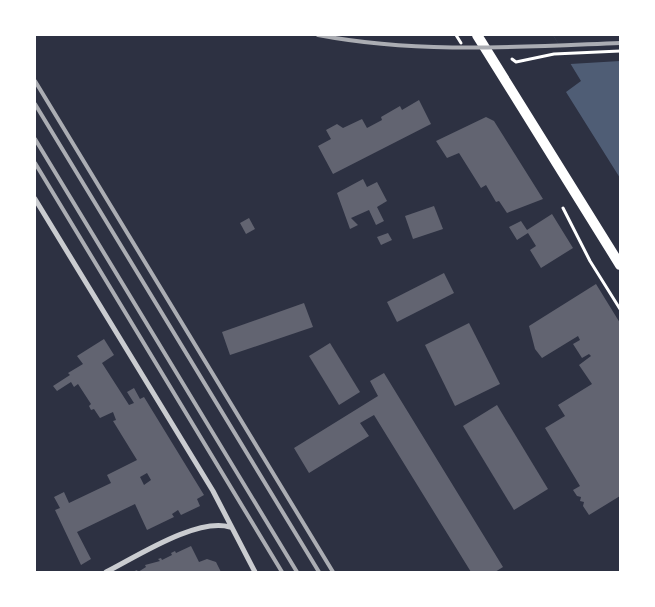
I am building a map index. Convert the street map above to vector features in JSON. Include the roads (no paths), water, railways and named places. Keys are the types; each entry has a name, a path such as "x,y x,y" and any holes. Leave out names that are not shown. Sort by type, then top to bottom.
{"main road":[{"path":"477,35 620,264"}],"street":[{"path":"35,199 212,491 255,572"},
{"path":"106,572 198,527 215,524 230,527"}],"water":[{"path":"553,35 620,35 620,178 566,92 581,81"}],"railway":[{"path":"318,35 393,45 468,48 620,43"},
{"path":"35,81 333,572"},
{"path":"35,104 319,572"},
{"path":"35,139 297,572"},
{"path":"35,163 282,572"}]}
